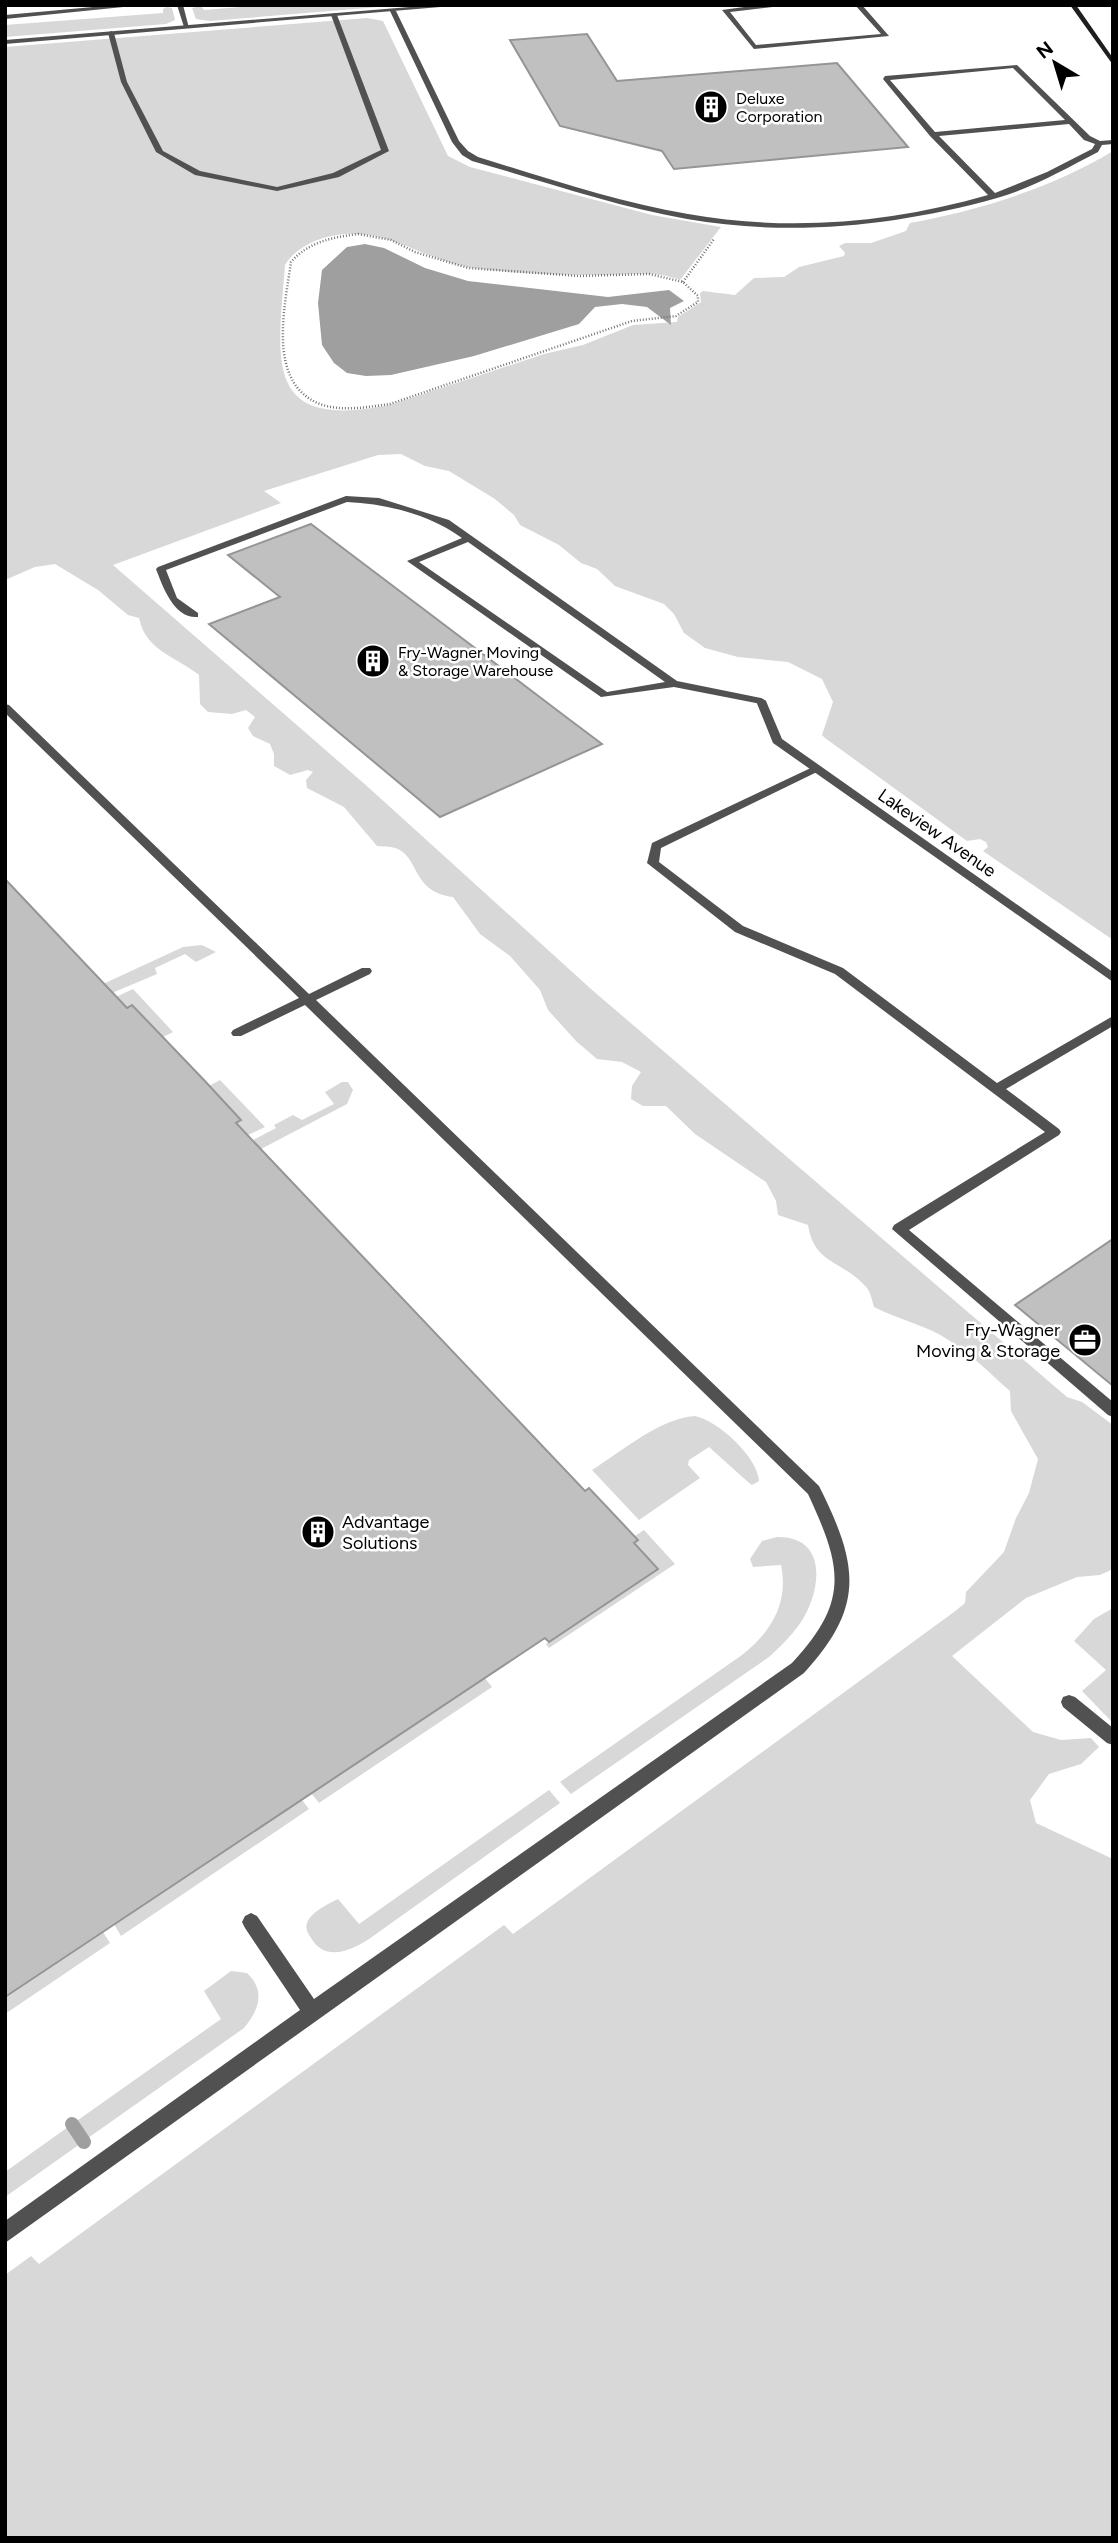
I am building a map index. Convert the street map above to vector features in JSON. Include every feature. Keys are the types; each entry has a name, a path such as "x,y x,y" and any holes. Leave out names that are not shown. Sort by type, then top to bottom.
{"main road":[{"path":"1073,5 1113,63"}],"street":[{"path":"5,17 140,5"},
{"path":"180,5 187,27"},
{"path":"5,42 461,5"},
{"path":"717,5 725,10 754,47 886,36 859,5"},
{"path":"725,10 733,5"},
{"path":"725,10 786,5"},
{"path":"393,11 456,142 465,153 475,159 670,213 757,224 815,224 887,219 947,210 1064,169 1095,150 1099,143"},
{"path":"111,33 124,82 160,152 198,173 277,189 335,176 385,152 334,15"},
{"path":"993,196 933,134 885,78 1015,66 1087,138 1099,143 1113,142"},
{"path":"933,134 1071,122"},
{"path":"194,615 173,599 161,569 346,499 379,501 446,522 674,684"},
{"path":"469,538 412,561 605,695 674,684"},
{"name":"Lakeview Avenue","path":"674,684 761,701 777,741 1113,978"},
{"path":"5,707 814,1490 840,1549 844,1577 829,1634 798,1668 5,2233"},
{"path":"815,769 656,846 653,863 739,929 839,971 1054,1132 899,1229 1113,1411"},
{"path":"237,1033 366,971"},
{"path":"997,1089 1113,1020"},
{"path":"1069,1702 1113,1738"},
{"path":"251,1922 312,2012"}],"path":[{"path":"343,235 376,236 468,268 579,276 649,274 683,282 698,296 698,302 676,316 632,321 390,404 362,409 333,408 304,397 294,388 283,349 284,308 290,262 313,245 343,235"},
{"path":"683,282 715,238"}],"shaded area":[{"path":"267,5 403,5 210,21 196,19 192,8 201,6 204,10"},
{"path":"172,8 175,20 166,24 5,37 5,25 163,13 163,9"},
{"path":"367,18 383,21 448,156 470,167 652,215 721,227 680,280 651,274 553,274 473,268 362,234 337,235 311,243 296,252 285,265 280,331 281,358 287,381 299,398 319,408 350,410 393,404 544,354 583,345 633,325 677,322 678,317 701,302 700,293 703,291 735,295 754,278 784,277 799,267 844,256 845,253 839,246 845,243 871,243 906,231 910,223 1015,196 1065,176 1113,151 1113,940 983,851 988,847 986,842 980,839 967,841 825,738 822,735 833,702 822,679 788,662 738,657 705,648 684,633 674,614 664,604 615,586 597,569 581,563 559,545 520,525 514,515 495,499 449,471 425,466 401,454 378,455 264,491 281,503 113,565 368,787 591,989 1067,1397 1082,1402 1113,1425 1113,1569 1100,1575 1077,1577 1026,1598 952,1656 1033,1732 1061,1740 1091,1738 1099,1747 1081,1764 1049,1774 1030,1800 1036,1823 1113,1859 1113,2538 5,2538 5,2275 31,2256 39,2264 504,1925 513,1934 954,1612 965,1603 966,1592 1004,1552 1016,1518 1029,1493 1038,1459 1011,1411 1010,1391 966,1352 941,1335 874,1307 866,1287 816,1248 808,1225 778,1215 776,1201 766,1182 695,1134 666,1106 643,1106 631,1099 632,1086 641,1072 622,1062 597,1059 576,1041 548,1010 540,990 510,956 480,934 453,897 439,894 430,888 403,852 393,847 377,846 344,807 307,788 306,780 313,772 308,770 290,775 274,766 274,754 270,744 253,736 248,728 255,717 246,710 232,714 208,712 200,704 199,675 155,646 148,638 139,618 128,615 98,590 55,564 35,567 5,580 5,47"},
{"path":"365,244 384,248 425,268 468,281 608,297 669,290 684,301 670,308 671,325 647,307 622,304 595,307 579,324 474,356 391,375 366,376 347,373 334,363 322,345 318,303 322,270 347,247"},
{"path":"202,945 216,952 196,962 185,954 155,968 157,974 112,993 103,984 183,947"},
{"path":"133,989 173,1032 163,1037 133,1005 126,1008 116,997"},
{"path":"220,1080 265,1127 248,1135 236,1123 241,1119 209,1086"},
{"path":"342,1082 348,1082 353,1090 347,1104 261,1149 253,1140 293,1115 302,1120 334,1104 325,1092"},
{"path":"695,1416 714,1424 735,1441 752,1461 759,1481 752,1485 709,1447 689,1460 688,1465 700,1478 639,1520 592,1470 655,1429 682,1418"},
{"path":"644,1530 675,1564 549,1648 546,1644 658,1569 634,1543 637,1540 635,1536"},
{"path":"777,1537 794,1539 806,1546 813,1556 816,1569 812,1598 796,1629 769,1657 571,1794 560,1782 742,1655 761,1637 780,1604 783,1579 781,1565 753,1567 750,1559 762,1541"},
{"path":"1113,1608 1113,1723 1082,1691 1106,1670 1074,1641 1094,1619"},
{"path":"485,1678 492,1687 319,1803 311,1793"},
{"path":"549,1790 560,1803 369,1939 346,1950 330,1952 323,1950 311,1938 307,1923 320,1909 338,1899 359,1924"},
{"path":"302,1800 309,1809 121,1936 114,1924"},
{"path":"103,1932 110,1943 5,2014 5,1997"},
{"path":"231,1971 247,1973 257,1987 257,2007 244,2028 88,2138 78,2120 221,2019 204,1991"},
{"path":"68,2127 80,2144 5,2197 5,2172"}],"building":[{"name":"Deluxe Corporation","path":"587,34 617,81 837,63 908,147 674,169 662,151 560,126 510,40"},
{"name":"Fry-Wagner Moving & Storage Warehouse","path":"311,524 602,744 440,817 209,624 280,597 228,555"},
{"name":"Advantage Solutions","path":"5,879 127,1008 132,1005 203,1079 241,1120 236,1123 585,1491 589,1488 638,1540 634,1543 658,1569 549,1642 545,1638 5,1997"},
{"name":"Fry-Wagner Moving & Storage","path":"1113,1239 1113,1386 1015,1305"}],"waterway":[{"path":"72,2124 84,2142"}],"place":[{"name":"Deluxe Corporation","path":"711,107"},
{"name":"Fry-Wagner Moving & Storage Warehouse","path":"373,661"},
{"name":"Fry-Wagner Moving & Storage","path":"1085,1340"},
{"name":"Advantage Solutions","path":"318,1532"}]}
